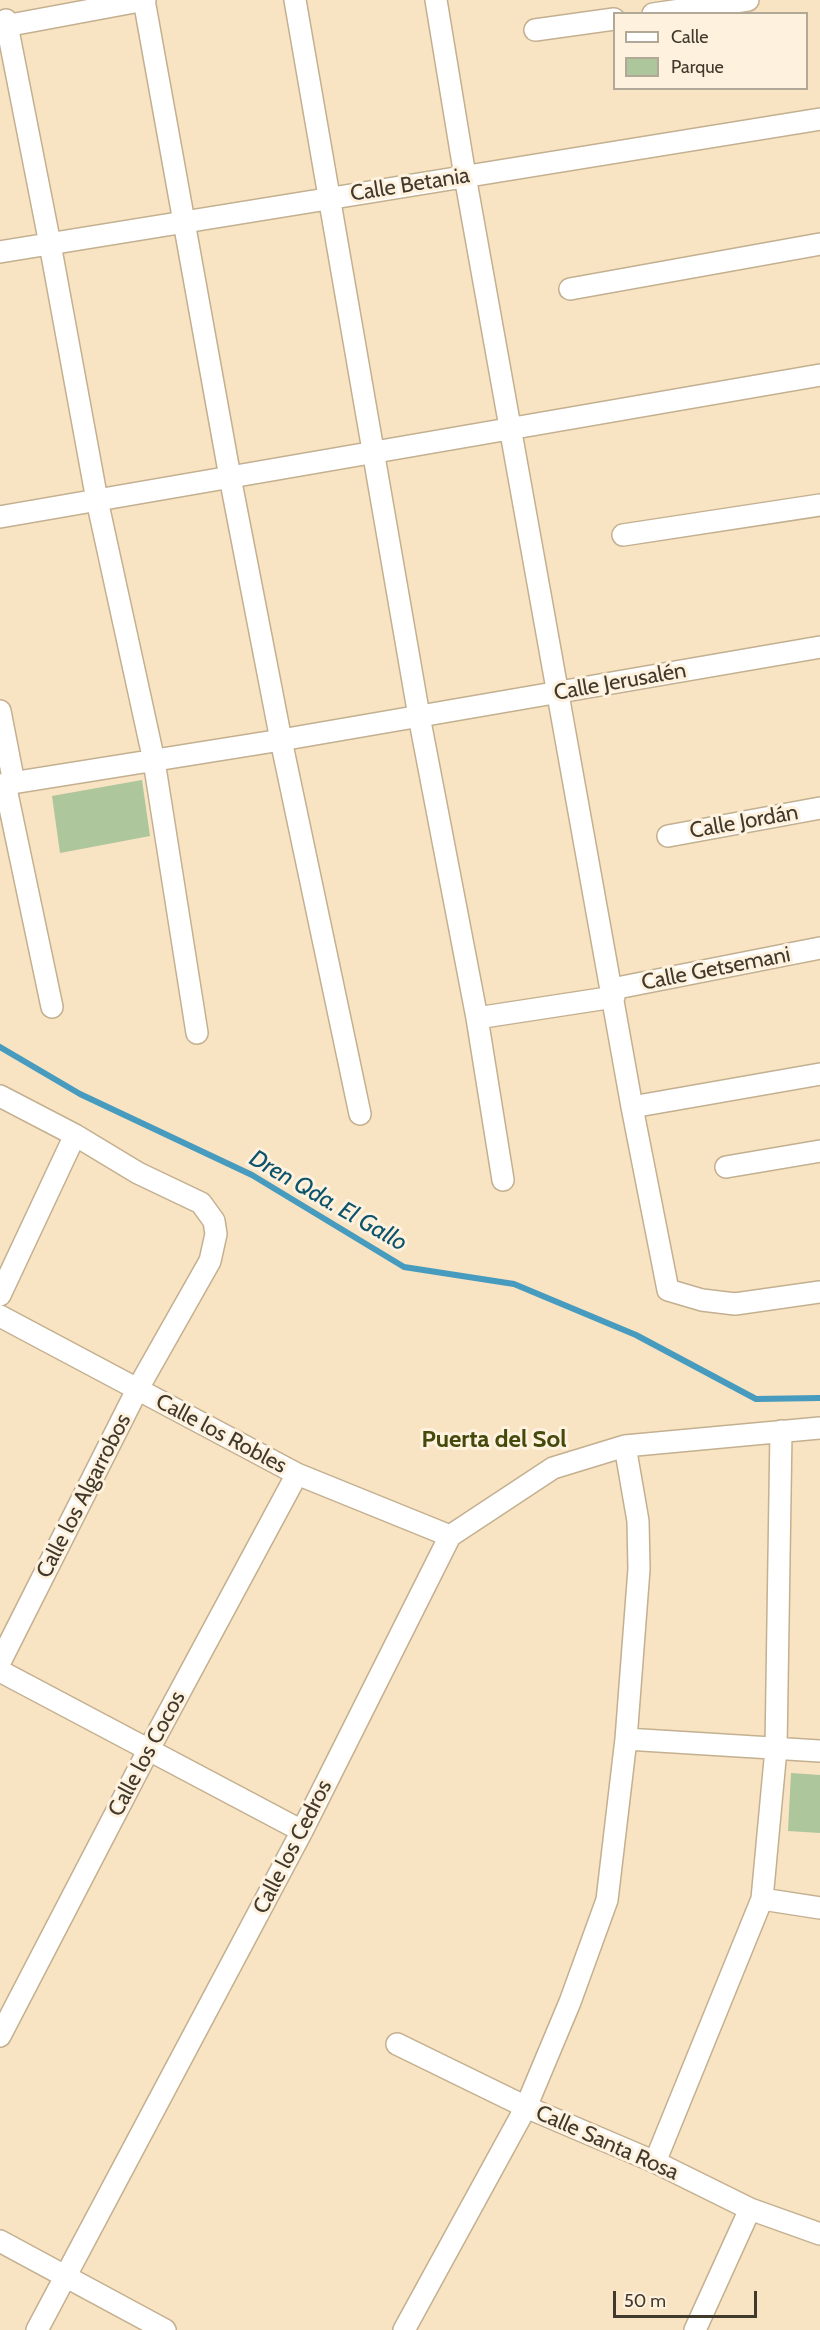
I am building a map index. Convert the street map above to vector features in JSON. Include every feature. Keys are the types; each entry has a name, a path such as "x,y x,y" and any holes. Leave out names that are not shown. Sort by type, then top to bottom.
{"street":[{"path":"196,1033 154,761 98,500 50,244 4,24 145,0 230,477 281,740 360,1114"},
{"path":"295,0 419,716 477,1018 503,1180"},
{"path":"436,0 465,176 668,1290 702,1300 735,1304 820,1292"},
{"path":"667,12 748,0"},
{"path":"536,30 613,19"},
{"name":"Calle Betania","path":"0,252 820,119"},
{"path":"570,289 820,244"},
{"path":"0,517 820,375"},
{"path":"623,535 820,505"},
{"name":"Calle Jerusalén","path":"6,784 281,740 820,647"},
{"path":"0,711 6,784 52,1007"},
{"name":"Calle Jordán","path":"668,836 820,808"},
{"name":"Calle Getsemani","path":"477,1018 613,993 820,948"},
{"path":"633,1107 820,1074"},
{"path":"0,1096 75,1135 0,1295"},
{"name":"Calle los Algarrobos","path":"0,1662 137,1390 210,1261 216,1234 214,1221 201,1203 138,1173 75,1135"},
{"path":"726,1167 820,1151"},
{"name":"Calle los Robles","path":"0,1316 297,1474 450,1536"},
{"name":"Calle los Cedros","path":"37,2330 302,1831 450,1536 553,1468 625,1446 820,1428"},
{"path":"655,2162 762,1899 776,1749 781,1431"},
{"path":"404,2330 526,2107 570,2002 607,1900 626,1738 639,1569 638,1521 625,1446"},
{"name":"Calle los Cocos","path":"0,2036 149,1749 297,1474"},
{"path":"0,1671 302,1831"},
{"path":"626,1738 820,1751"},
{"path":"762,1899 820,1908"},
{"name":"Calle Santa Rosa","path":"397,2044 526,2107 655,2162 750,2209 820,2234"},
{"path":"695,2330 750,2209"},
{"path":"0,2241 165,2330"}],"green space":[{"path":"142,780 150,836 60,853 52,796"},
{"path":"791,1773 820,1775 820,1833 788,1831"}],"waterway":[{"name":"Dren Qda. El Gallo","path":"0,1047 80,1094 252,1175 404,1267 514,1284 636,1335 756,1399 820,1398"}],"district":[{"name":"Puerta del Sol","path":"494,1440"}]}
